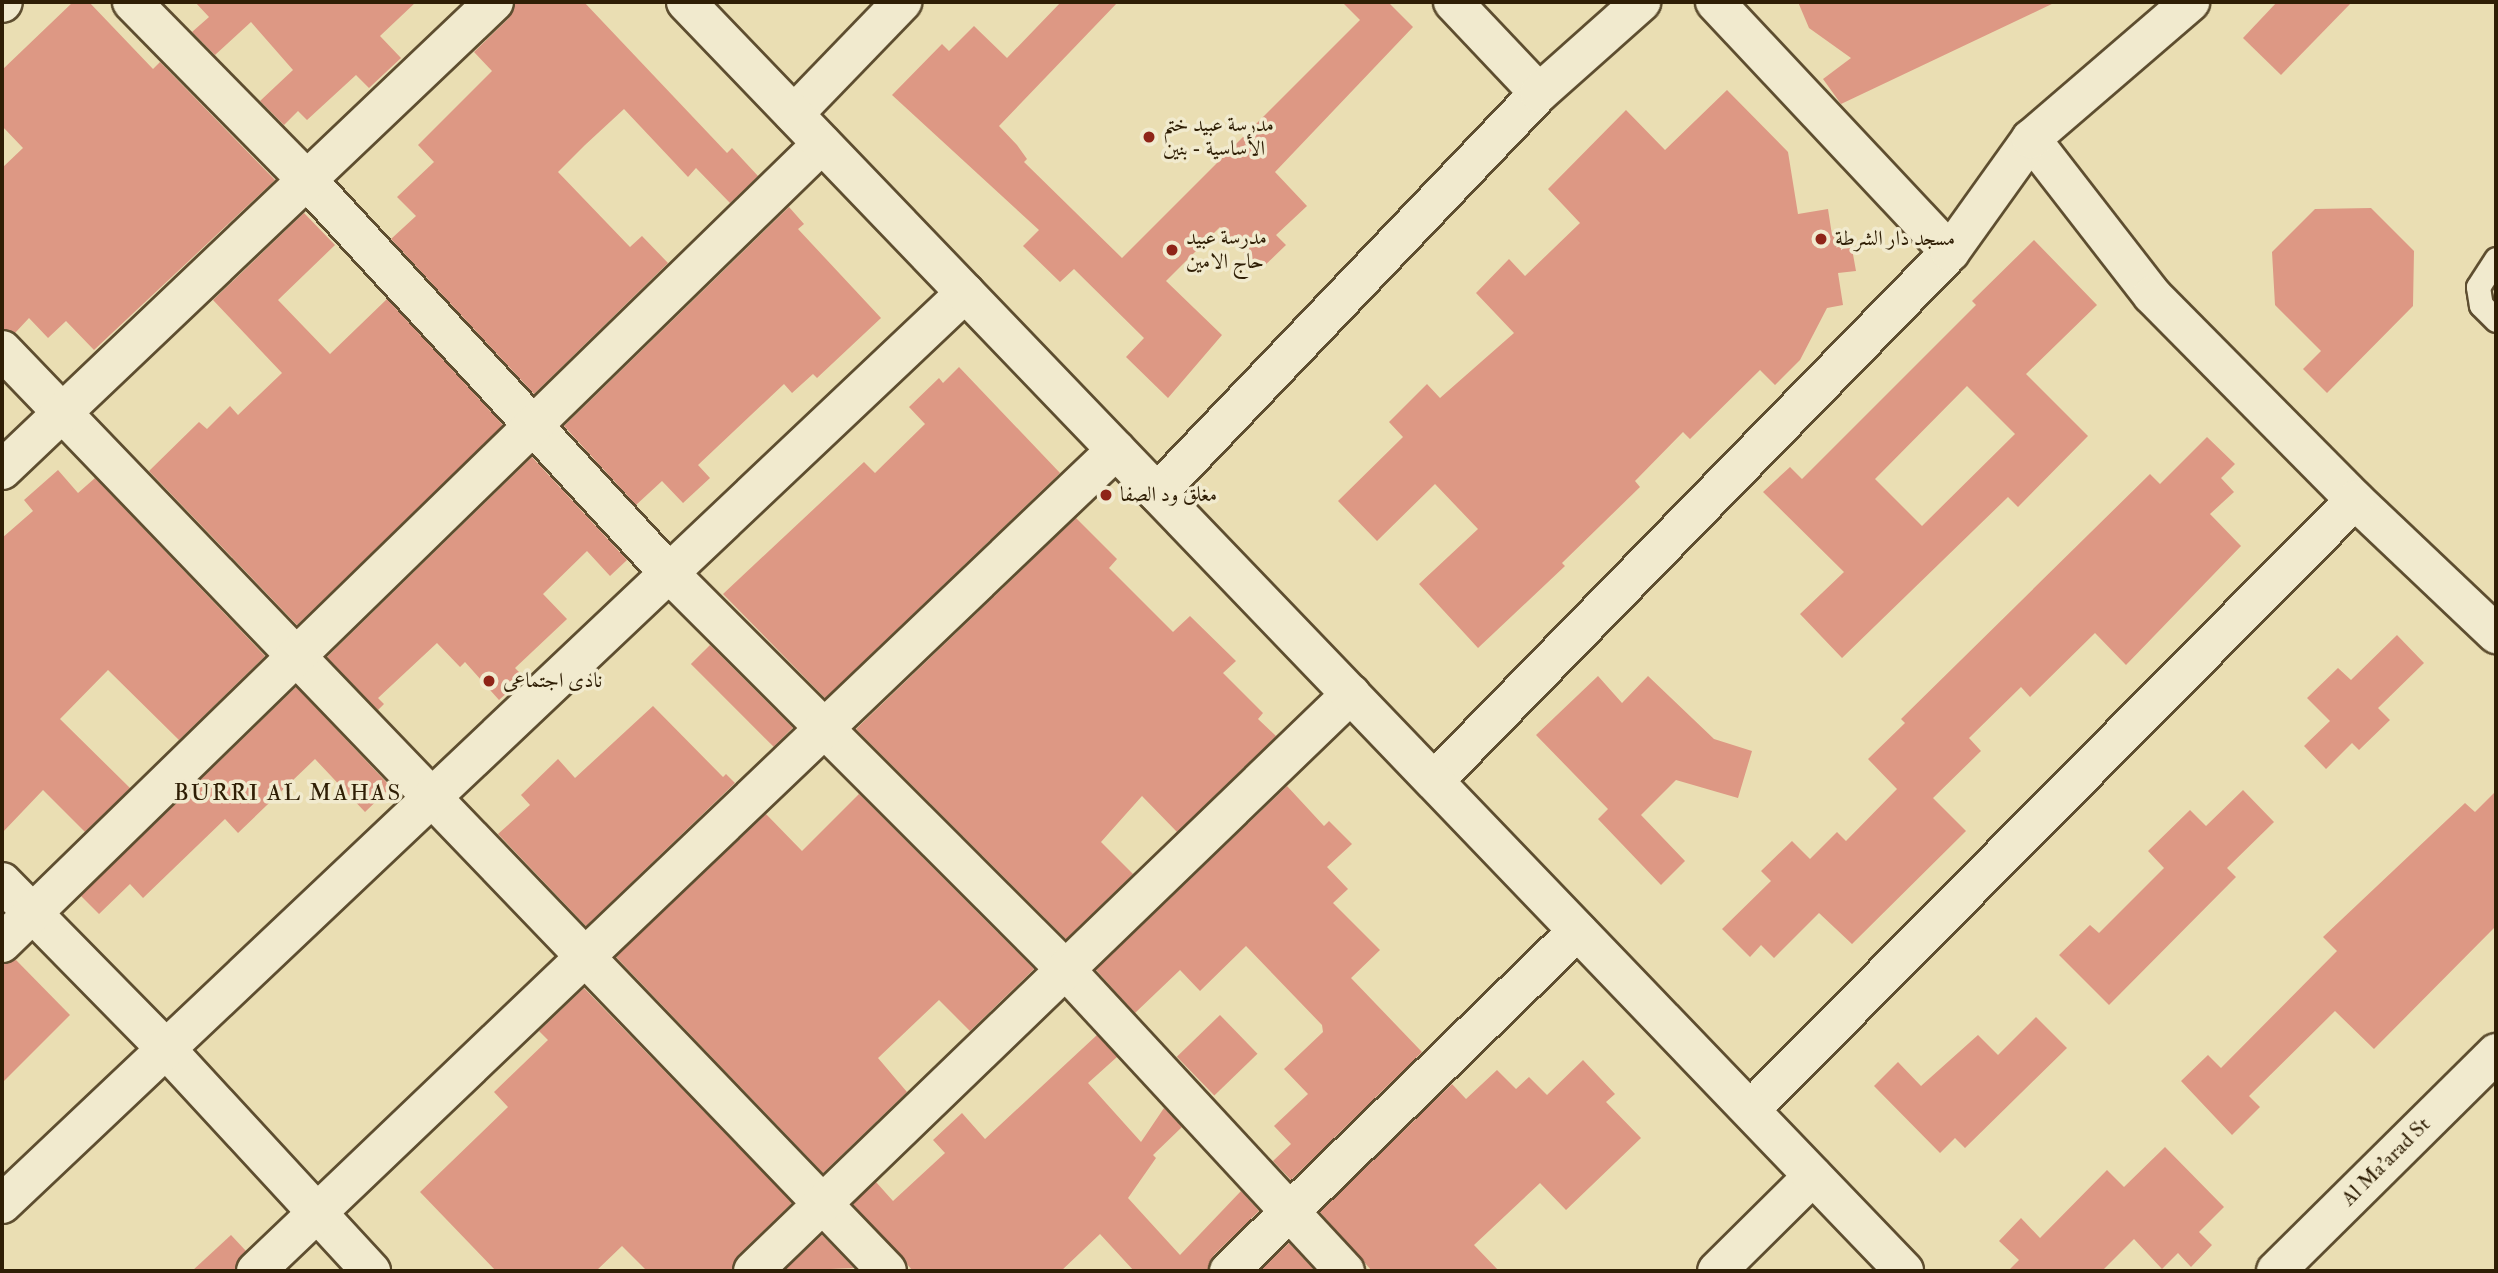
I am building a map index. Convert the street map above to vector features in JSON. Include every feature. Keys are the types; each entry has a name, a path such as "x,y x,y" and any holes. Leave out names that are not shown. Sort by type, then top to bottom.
{"street":[{"path":"132,2 307,180 669,573 1065,969 1289,1214 1345,1271"},
{"path":"2,470 494,2"},
{"path":"686,2 1904,1271"},
{"path":"794,114 902,2"},
{"path":"1453,2 1539,93"},
{"path":"1157,493 1539,93 1641,2"},
{"path":"1715,2 1950,252"},
{"path":"1434,782 1950,252 2031,139 2190,2"},
{"path":"2031,139 2152,295 2355,500 2496,634"},
{"path":"2,943 822,144"},
{"path":"2,1204 965,293"},
{"path":"2,350 887,1271"},
{"path":"256,1271 1116,450"},
{"path":"1750,1110 2355,500"},
{"path":"753,1271 1351,694"},
{"path":"2,882 165,1048 371,1271"},
{"path":"1229,1271 1578,931"},
{"name":"Al Ma'arad St","path":"2276,1271 2496,1053"},
{"path":"1717,1271 1813,1176"}],"lane":[{"path":"2496,259 2478,287 2481,304 2496,320"}],"building":[{"path":"73,2 89,2 153,69 160,62 275,180 94,350 66,321 48,338 29,318 15,333 2,329 2,168 23,148 2,126 2,70"},
{"path":"195,2 416,2 380,36 401,58 369,88 356,75 307,120 298,111 284,125 260,101 293,70 251,22 215,55 192,32 209,17"},
{"path":"515,2 584,2 727,153 732,148 758,176 730,203 696,168 688,177 624,109 585,145 558,172 630,247 642,236 668,263 534,394 391,239 416,216 397,197 434,162 418,145 492,71 474,52 509,18"},
{"path":"1061,2 1118,2 999,126 1027,159 1024,162 1122,258 1360,20 1342,2 1388,2 1413,27 1275,172 1307,206 1276,235 1286,245 1260,270 1220,227 1166,281 1222,335 1168,398 1126,357 1144,338 1074,269 1060,282 1023,246 1039,230 892,95 942,44 949,51 974,26 1007,58"},
{"path":"1798,2 2056,2 1841,104 1823,79 1851,58 1809,28"},
{"path":"2277,2 2352,2 2281,75 2243,38"},
{"path":"1727,90 1788,152 1798,214 1828,209 1832,235 1849,232 1856,271 1838,273 1843,305 1827,308 1800,360 1775,385 1760,370 1690,439 1683,432 1635,481 1640,487 1562,563 1565,566 1478,648 1419,584 1478,529 1435,484 1377,541 1338,501 1403,437 1389,422 1427,384 1440,398 1514,333 1476,293 1509,259 1525,276 1580,223 1548,189 1626,110 1665,150"},
{"path":"789,207 804,224 798,229 881,318 817,378 813,374 792,393 784,384 698,465 710,478 683,503 662,481 636,505 564,426"},
{"path":"2371,208 2414,251 2413,306 2327,393 2303,369 2321,351 2275,305 2272,252 2315,209"},
{"path":"304,213 335,245 278,300 330,354 387,299 503,425 297,625 149,471 199,422 207,429 230,406 238,415 282,373 213,300"},
{"path":"2034,240 2097,305 2026,374 2088,436 2018,507 2008,497 1842,658 1800,614 1844,572 1763,492 1790,467 1802,479 1976,305 1972,301","holes":["1967,386 2015,434 1922,526 1875,479"]},
{"path":"959,367 1060,473 825,698 723,594 864,462 875,473 925,424 909,407 939,378 943,383"},
{"path":"2207,437 2235,464 2221,478 2234,492 2210,514 2241,546 2126,665 2095,633 2030,697 2021,687 1969,738 1981,751 1933,798 1966,831 1852,944 1819,913 1774,958 1761,945 1750,957 1722,929 1771,881 1761,871 1792,841 1810,859 1837,832 1846,841 1897,789 1868,759 1905,723 1901,719 2150,474 2160,484"},
{"path":"532,457 627,560 610,576 587,551 543,594 567,619 515,668 524,677 499,700 465,662 460,667 437,643 378,698 384,704 378,710 327,657"},
{"path":"58,470 78,493 95,478 265,656 179,740 108,670 60,719 130,788 85,832 43,790 2,833 2,538 33,511 24,500"},
{"path":"1076,518 1117,559 1109,568 1173,632 1190,616 1236,661 1223,673 1263,713 1258,719 1276,736 1177,832 1142,796 1101,842 1133,874 1066,939 856,729"},
{"path":"2397,635 2424,663 2378,708 2390,720 2359,750 2352,743 2326,769 2304,746 2330,721 2307,698 2338,668 2351,680"},
{"path":"710,645 793,728 774,747 691,664"},
{"path":"1598,676 1622,703 1648,676 1714,739 1752,751 1738,798 1676,780 1641,815 1685,861 1661,885 1598,819 1608,809 1536,735"},
{"path":"296,687 391,787 365,812 315,759 238,833 225,819 143,898 130,884 99,914 81,896"},
{"path":"653,706 723,777 726,774 735,783 586,926 498,834 530,805 521,795 558,759 575,778"},
{"path":"1287,786 1324,826 1329,821 1352,844 1327,867 1348,889 1333,903 1380,950 1351,978 1422,1052 1291,1180 1273,1161 1291,1144 1274,1126 1308,1094 1284,1069 1323,1032 1322,1025 1246,946 1200,991 1180,970 1135,1013 1096,970"},
{"path":"2243,790 2274,822 2227,868 2236,877 2109,1005 2059,955 2090,925 2099,933 2164,868 2148,851 2190,810 2206,826"},
{"path":"2496,791 2496,926 2374,1049 2335,1011 2249,1096 2260,1107 2232,1135 2181,1081 2208,1055 2221,1068 2337,951 2323,937 2465,803 2475,812"},
{"path":"859,794 1034,969 970,1031 939,1000 878,1058 907,1092 823,1173 616,957 766,814 802,851"},
{"path":"16,960 70,1015 2,1083 2,964"},
{"path":"584,988 792,1203 738,1255 732,1271 647,1271 622,1246 596,1271 496,1271 420,1192 508,1107 494,1092 548,1040 539,1031"},
{"path":"1220,1015 1258,1054 1214,1096 1177,1057"},
{"path":"2036,1017 2067,1048 1965,1148 1955,1138 1940,1153 1874,1086 1898,1062 1921,1086 1978,1035 1998,1055"},
{"path":"1097,1035 1117,1057 1088,1083 1141,1142 1164,1108 1182,1127 1153,1155 1156,1158 1128,1198 1180,1255 1241,1191 1259,1211 1214,1255 1208,1271 1134,1271 1100,1234 1061,1271 913,1271 853,1204 876,1182 893,1201 945,1153 933,1140 962,1113 985,1139"},
{"path":"1583,1060 1615,1094 1606,1102 1641,1138 1566,1210 1540,1183 1474,1245 1499,1271 1372,1271 1320,1212 1452,1084 1466,1099 1497,1070 1516,1089 1529,1077 1547,1095"},
{"path":"2165,1147 2224,1207 2199,1232 2212,1245 2191,1267 2178,1253 2162,1269 2134,1239 2102,1271 2008,1271 2019,1260 1999,1241 2021,1218 2040,1238 2107,1170 2124,1187"},
{"path":"231,1235 246,1251 235,1271 192,1271"},
{"path":"822,1235 854,1268 784,1271"},
{"path":"1289,1243 1315,1271 1260,1271"}],"place":[{"name":"مدرسة عبيد ختم الأساسية - بنين","path":"1149,137"},
{"name":"مسجد دار الشرطة","path":"1821,239"},
{"name":"مدرسة عبيد حاج الامين","path":"1172,250"},
{"name":"مغلق ود الصفا","path":"1106,495"},
{"name":"نادى اجتماعى","path":"489,681"}],"district":[{"name":"BURRI AL MAHAS","path":"288,793"}]}
